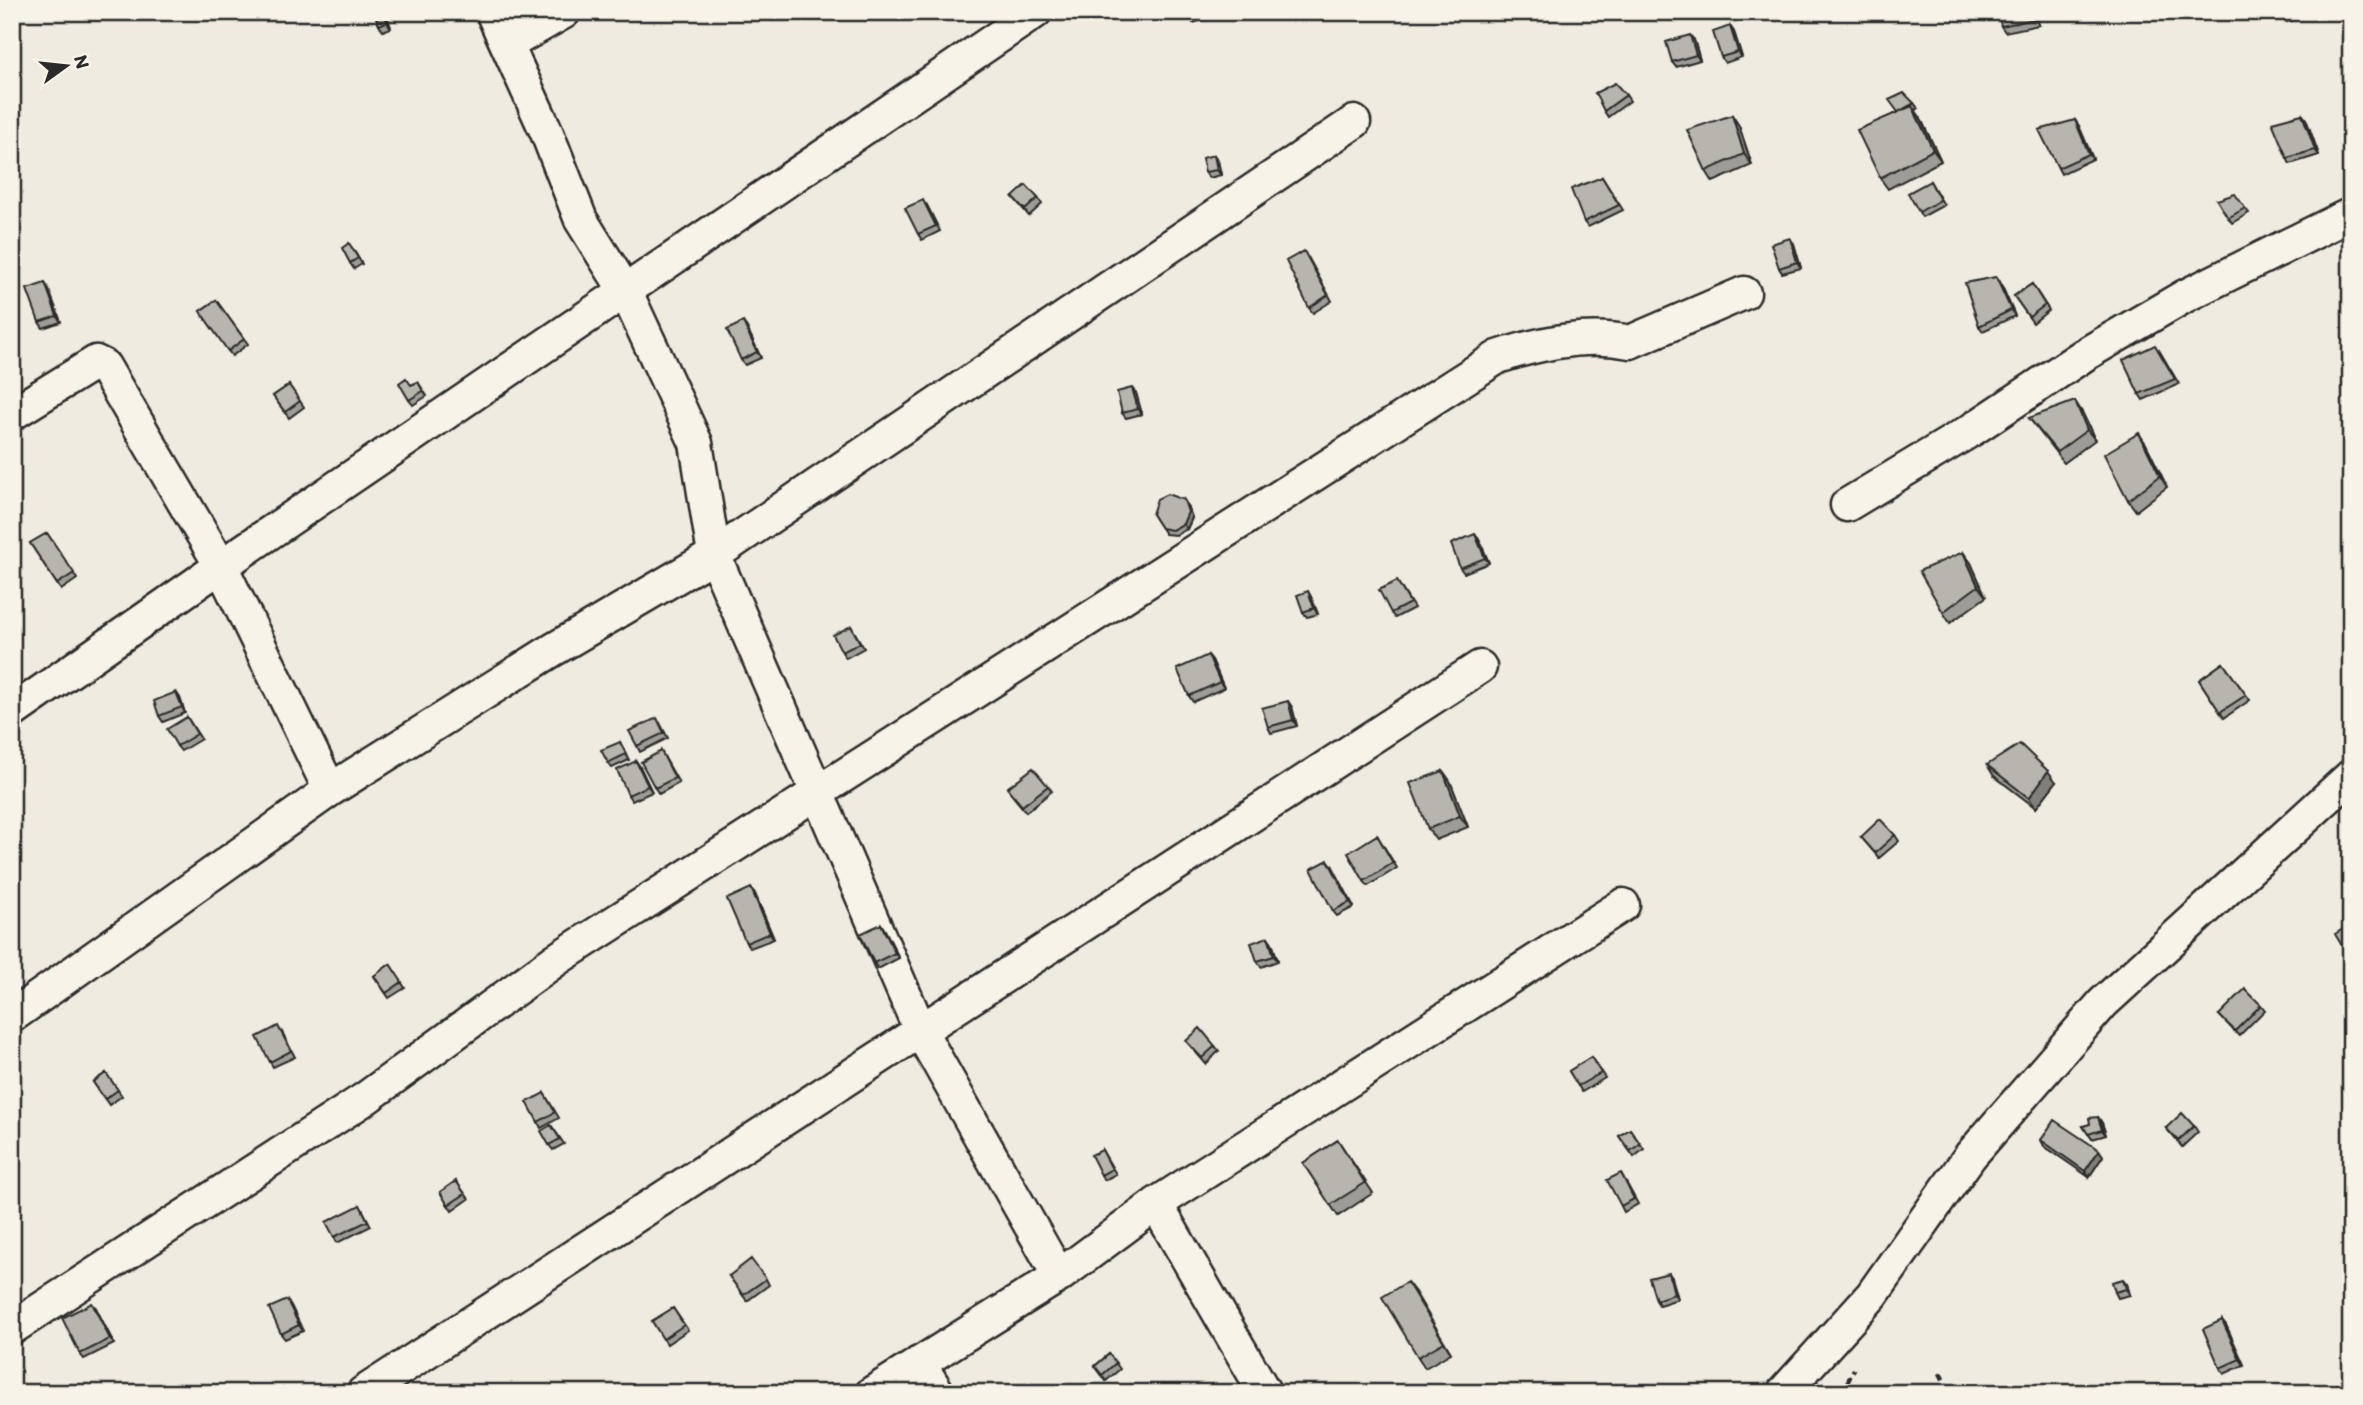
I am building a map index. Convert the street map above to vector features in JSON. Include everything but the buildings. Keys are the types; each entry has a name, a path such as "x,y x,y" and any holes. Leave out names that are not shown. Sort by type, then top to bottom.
{"street":[{"path":"492,12 508,44 581,220 626,292 696,443 714,555 921,1032 1059,1276"},
{"path":"508,44 564,12"},
{"path":"12,712 221,566 1035,12"},
{"path":"12,1016 330,790 551,651 714,555 1354,122"},
{"path":"1847,505 1973,429 2084,355 2163,309 2351,214"},
{"path":"12,1328 366,1098 556,959 1498,357 1531,346 1567,341 1613,339 1630,342 1744,293"},
{"path":"12,415 96,362 100,363 221,566 330,790"},
{"path":"363,1393 1480,667"},
{"path":"1783,1393 1872,1295 1970,1156 2103,1003 2351,776"},
{"path":"872,1393 1059,1276 1156,1204 1623,905"},
{"path":"1156,1204 1265,1393"},
{"path":"919,1363 938,1393"}],"path":[{"path":"1940,1373 1950,1393"}]}
